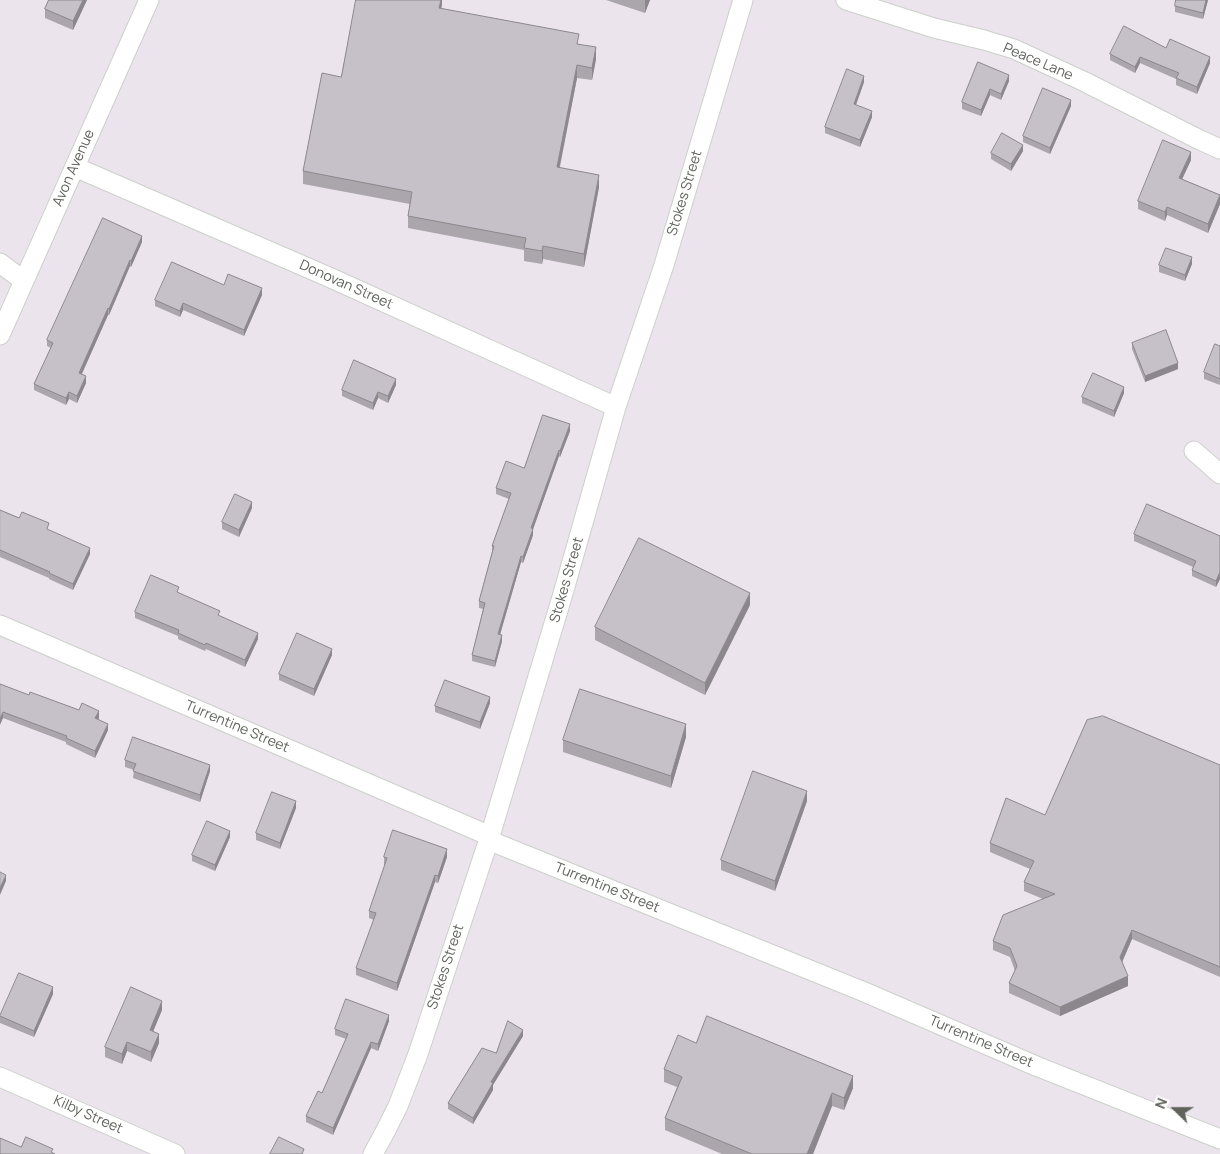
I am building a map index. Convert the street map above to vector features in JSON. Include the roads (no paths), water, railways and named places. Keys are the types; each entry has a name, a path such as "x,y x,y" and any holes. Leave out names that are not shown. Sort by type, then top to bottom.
{"street":[{"name":"Avon Avenue","path":"0,335 149,0"},
{"name":"Stokes Street","path":"373,1154 398,1106 418,1054 490,836 562,598 616,408 664,265 743,0"},
{"name":"Peace Lane","path":"846,0 934,28 1014,49 1220,148"},
{"name":"Donovan Street","path":"75,167 331,278 616,408"},
{"path":"0,263 24,281"},
{"path":"1194,451 1220,474"},
{"name":"Turrentine Street","path":"0,625 490,836 493,842 862,991 1036,1066 1220,1139"},
{"name":"Kilby Street","path":"0,1077 170,1153"}]}
